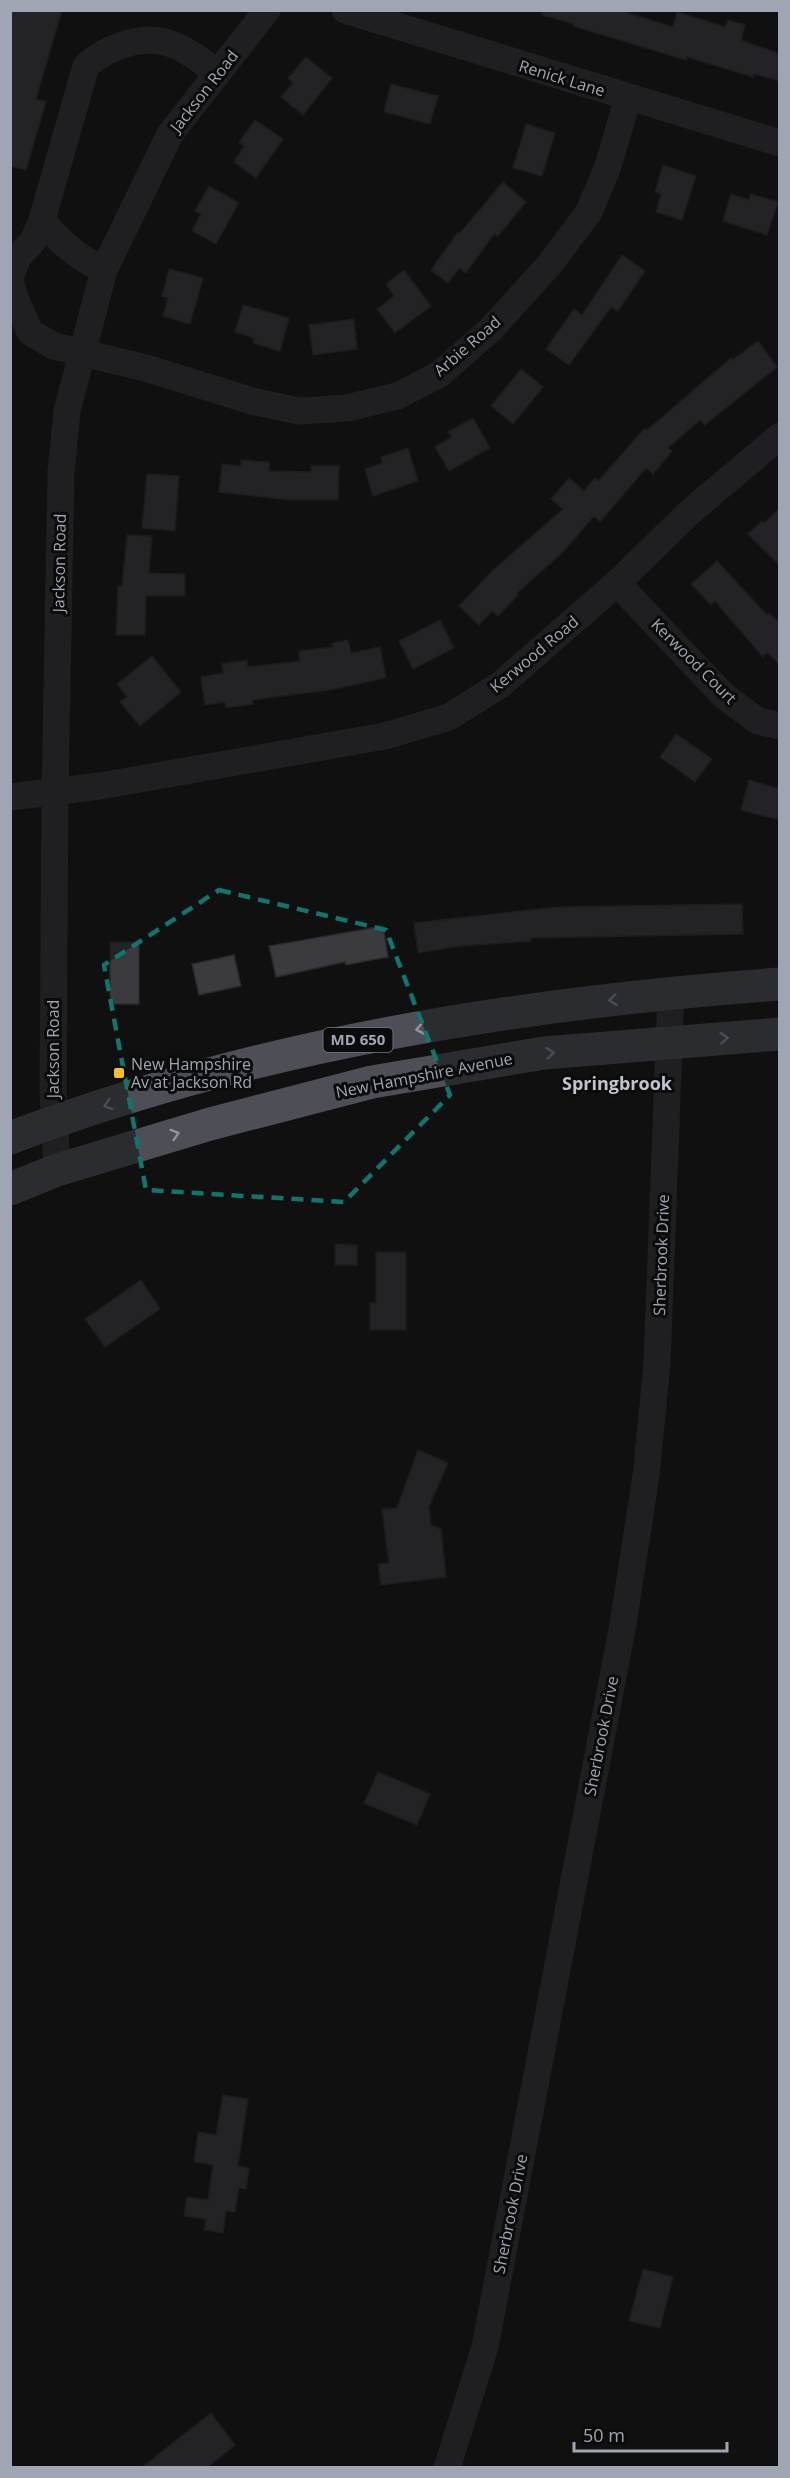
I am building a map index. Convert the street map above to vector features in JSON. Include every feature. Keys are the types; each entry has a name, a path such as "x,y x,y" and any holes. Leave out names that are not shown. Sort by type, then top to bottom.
{"main road":[{"name":"MD 650","path":"10,1138 218,1071 370,1037 529,1011 671,993 780,984"},
{"name":"New Hampshire Avenue","path":"10,1189 57,1170 210,1124 372,1082 544,1053 780,1034"}],"street":[{"name":"Jackson Road","path":"57,1170 54,1122 55,792 61,472 67,411 104,270 170,134 267,10"},
{"name":"Renick Lane","path":"345,10 780,143"},
{"path":"11,275 18,257 33,241 42,220 86,66 99,54 139,39 161,40 181,48 217,73"},
{"name":"Arbie Road","path":"11,275 15,298 30,332 54,346 84,351 252,401 299,411 347,408 397,396 440,374 490,329 549,266 589,212 608,166 628,98"},
{"path":"42,220 56,238 84,260 104,270"},
{"name":"Kerwood Road","path":"10,797 100,786 385,736 449,717 500,686 617,583 691,511 780,436"},
{"name":"Kerwood Court","path":"617,583 724,696 759,721 780,726"},
{"name":"Sherbrook Drive","path":"447,2468 485,2347 623,1624 646,1476 657,1364 671,993"}],"highlighted area":[{"path":"219,890 386,930 450,1095 344,1202 146,1190 104,965"}],"building":[{"path":"10,10 62,10 36,99 46,102 26,170 10,166"},
{"path":"543,10 629,10 628,13 673,27 677,12 725,27 728,20 745,25 741,40 780,54 780,81 754,74 753,77 687,57 686,60 573,26 574,24 542,15"},
{"path":"306,57 332,78 303,115 281,97 293,83 288,78"},
{"path":"391,84 438,96 430,124 384,112"},
{"path":"255,120 283,139 256,178 234,162 244,146 239,142"},
{"path":"526,124 555,133 542,176 513,168"},
{"path":"663,165 696,176 682,220 656,212 661,194 655,192"},
{"path":"503,182 526,202 498,236 494,234 466,273 459,268 448,283 431,270 458,232 460,233"},
{"path":"209,186 239,203 216,244 192,231 201,214 195,211"},
{"path":"731,194 749,200 751,194 778,202 767,235 723,221"},
{"path":"622,255 645,271 618,311 611,307 569,365 546,349 574,309 582,315"},
{"path":"169,269 203,278 190,324 163,316 168,298 162,296"},
{"path":"404,270 431,306 395,333 377,309 394,296 386,284"},
{"path":"243,305 289,318 280,351 253,343 254,338 235,332"},
{"path":"354,319 357,349 313,355 309,325"},
{"path":"758,341 777,367 705,425 700,420 668,448 672,451 653,474 646,468 600,522 594,516 565,550 516,594 518,595 498,616 492,611 479,625 459,606 492,571 563,509 551,499 569,478 584,491 595,478 598,481 645,428 647,430 731,358 732,360"},
{"path":"521,369 543,387 513,424 491,406"},
{"path":"473,418 490,448 449,471 435,447 452,437 448,432"},
{"path":"408,448 418,481 373,496 365,469 383,463 381,457"},
{"path":"241,460 269,462 269,471 311,472 311,466 339,466 338,500 291,500 219,492 222,464 241,466"},
{"path":"147,474 179,476 175,531 142,528"},
{"path":"780,508 780,566 748,534"},
{"path":"127,535 152,536 149,573 185,574 185,596 146,596 145,635 116,635 118,586 122,586"},
{"path":"717,561 767,615 769,613 780,623 780,665 767,652 763,657 715,601 711,605 691,584"},
{"path":"440,620 454,648 413,669 399,641"},
{"path":"348,640 351,653 380,647 386,678 329,690 252,700 253,704 226,708 225,702 205,705 201,677 223,673 222,664 247,660 248,667 300,661 299,651 333,647 332,643"},
{"path":"152,656 181,692 140,726 120,702 127,697 117,684"},
{"path":"676,734 712,759 695,782 660,757"},
{"path":"749,780 780,789 780,820 741,810"},
{"path":"742,904 743,934 531,938 531,941 461,946 418,953 414,923 557,907"},
{"path":"383,926 388,957 346,965 345,962 276,977 269,946"},
{"path":"110,942 139,942 139,1004 110,1004"},
{"path":"234,955 241,986 199,995 192,964"},
{"path":"335,1244 357,1245 357,1265 335,1265"},
{"path":"376,1252 406,1252 406,1330 370,1330 370,1303 376,1303"},
{"path":"141,1280 160,1309 105,1347 85,1319"},
{"path":"418,1450 448,1463 429,1507 431,1525 441,1529 446,1577 381,1585 378,1564 389,1563 382,1509 397,1508"},
{"path":"378,1772 430,1794 417,1825 364,1803"},
{"path":"223,2095 248,2099 238,2166 249,2168 246,2189 239,2188 235,2212 226,2211 223,2233 204,2230 206,2219 184,2216 187,2197 208,2200 213,2165 194,2162 198,2132 216,2135"},
{"path":"643,2269 673,2277 660,2328 629,2321"},
{"path":"211,2413 235,2445 207,2468 141,2468"}],"place":[{"name":"New Hampshire Av at Jackson Rd","path":"119,1073"}],"district":[{"name":"Springbrook","path":"617,1084"}]}
